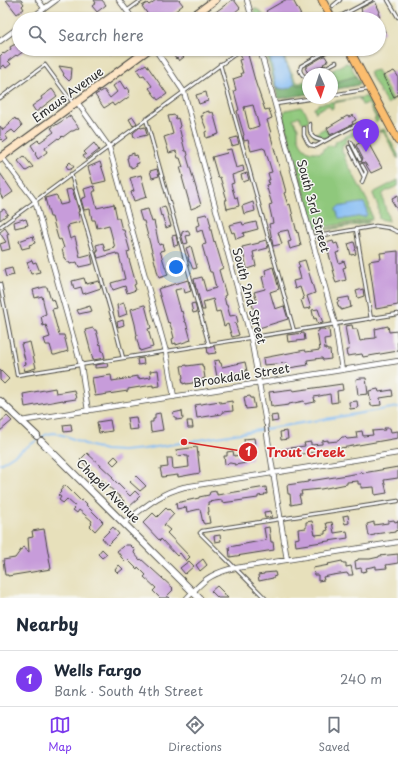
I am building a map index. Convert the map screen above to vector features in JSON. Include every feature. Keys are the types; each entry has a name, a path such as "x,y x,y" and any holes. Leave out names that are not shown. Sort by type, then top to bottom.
{"main road":[{"path":"199,12 215,0"},
{"path":"322,0 328,12"},
{"name":"Emaus Avenue","path":"1,157 139,56"},
{"path":"352,56 398,141"}],"street":[{"path":"38,0 44,8"},
{"path":"39,12 56,0"},
{"path":"119,0 127,11"},
{"path":"247,0 250,12"},
{"path":"0,41 12,32"},
{"name":"South 2nd Street","path":"160,56 184,92 251,338 266,423"},
{"name":"South 3rd Street","path":"262,56 335,324 342,370"},
{"path":"75,103 109,147 166,352 174,397"},
{"path":"1,157 35,201 81,365 88,410"},
{"name":"Brookdale Street","path":"21,421 398,361"},
{"name":"Chapel Avenue","path":"0,402 39,438 199,598"},
{"name":"South 2nd Street","path":"267,434 287,560"},
{"path":"124,523 161,495 184,487 398,453"},
{"path":"187,598 204,580 220,571 398,542"}],"lane":[{"path":"127,11 142,0"},
{"path":"333,6 340,0"},
{"path":"348,12 371,0"},
{"path":"388,0 398,17"},
{"path":"0,227 232,56"},
{"path":"302,74 300,70 301,66 318,56"},
{"path":"324,68 336,62"},
{"path":"220,64 294,331"},
{"path":"0,98 45,65 75,103"},
{"path":"338,94 370,89"},
{"path":"275,105 302,100"},
{"path":"146,119 209,344"},
{"path":"310,124 310,131 313,137 325,141"},
{"path":"304,128 304,135 308,143 316,146 358,124"},
{"path":"351,142 360,160"},
{"path":"349,147 364,177"},
{"path":"362,165 366,172 362,182"},
{"path":"71,174 123,358"},
{"path":"311,237 376,226 389,228 398,232"},
{"path":"356,229 371,319"},
{"path":"0,284 17,375 398,314"},
{"name":"South 2nd Street","path":"266,423 267,434"},
{"path":"265,598 200,533 202,531 398,501"}],"green space":[{"path":"254,9 261,12 255,12"},
{"path":"267,56 284,56 297,82 302,82 302,85 281,89 275,87"},
{"path":"346,63 350,64 356,76 338,81 338,68 336,68"},
{"path":"377,70 393,100 387,104 369,72"},
{"path":"356,76 360,82 358,85 338,89 338,81"},
{"path":"295,83 298,85 302,85 302,95 278,99 275,87 281,89 293,86"},
{"path":"364,97 367,97 379,120 376,123 374,119 376,118 368,103 362,105 359,98 338,101"},
{"path":"318,104 333,104 333,108 331,109 329,105 318,110 316,113 314,108 318,106"},
{"path":"301,107 306,112 309,120 304,123 299,116 293,119 298,128 298,137 303,147 308,151 320,153 323,149 330,145 335,145 335,142 350,134 358,127 362,131 346,139 345,144 342,146 342,153 344,154 345,159 369,204 372,219 319,228 315,227 283,114 286,110"},
{"path":"282,111 282,115 314,230 281,114"},
{"path":"325,128 330,136 323,139 321,136 317,137 313,135"},
{"path":"384,129 398,155 398,159 383,131 379,132"},
{"path":"398,180 398,186 383,194 389,221 379,219 378,206 373,193"},
{"path":"369,221 369,223 316,231 317,230"}],"water":[{"path":"271,56 282,56 295,83 291,87 283,89 276,85 270,58"},
{"path":"364,203 366,207 367,214 365,217 346,219 339,218 336,209 338,207"}],"building":[{"path":"6,0 21,0 24,4 22,6 24,9 20,12 15,12"},
{"path":"94,0 102,0 106,5 97,12 92,6 96,3"},
{"path":"156,0 179,0 183,5 174,12 146,12 142,6 147,3 149,5"},
{"path":"232,0 234,0 240,8 235,12 216,12"},
{"path":"285,0 293,0 299,12 267,12"},
{"path":"375,1 380,12 362,12 361,8"},
{"path":"12,46 12,56 15,56 8,61 11,64 6,68 4,65 0,69 0,56 11,49 10,47"},
{"path":"174,56 184,57 179,61 177,58 176,59"},
{"path":"241,56 248,56 265,110 269,109 272,118 267,120 286,192 284,193 288,205 290,204 301,246 290,249 288,242 291,241 288,230 278,232 282,244 273,246 269,224 273,223 269,205 272,204 266,185 269,184 268,180 270,180 268,173 272,172 265,149 263,148 251,151 248,140 244,141 244,135 237,111 239,110 234,91 236,90 233,79 242,76 241,73 243,73 239,60 242,59","holes":["253,105 259,126 250,129 244,107"]},
{"path":"324,56 328,61 318,68 305,68"},
{"path":"146,64 167,94 158,100 149,88 152,86 144,75 141,76 137,70"},
{"path":"59,66 72,68 71,79 69,81 63,75 64,74"},
{"path":"394,71 398,76 398,95 394,97 383,76"},
{"path":"120,81 125,89 127,87 130,91 128,93 130,96 119,104 118,103 114,106 112,103 104,108 95,95 104,90 110,98 117,92 113,86"},
{"path":"52,89 57,96 36,112 32,106"},
{"path":"206,92 208,101 199,104 196,95"},
{"path":"209,111 209,113 213,112 219,134 206,138 205,132 207,131 201,116 203,116 202,113"},
{"path":"175,115 176,119 178,118 185,151 187,151 187,157 201,205 191,209 182,177 180,167 183,167 180,158 178,158 176,151 169,153 164,137 173,134 168,116"},
{"path":"353,115 356,120 352,122 353,124 330,135 327,128 347,116 349,117"},
{"path":"70,116 79,128 71,131 59,139 58,138 45,148 47,152 38,159 31,145 38,140 40,142 54,132 51,128"},
{"path":"133,117 137,123 133,126 129,119"},
{"path":"15,118 22,126 15,133 12,130 5,135 8,139 4,142 1,139 0,140 0,126 3,130"},
{"path":"140,127 145,127 147,135 134,138 133,133"},
{"path":"237,137 239,144 232,146 230,139"},
{"path":"366,139 382,168 371,173 365,163 361,162 363,159 356,145"},
{"path":"94,143 99,150 86,160 83,156 86,154 84,152"},
{"path":"231,149 236,168 243,166 244,171 232,175 234,183 231,184 239,206 227,209 225,200 227,200 220,177 218,178 212,157 227,153 226,150"},
{"path":"134,153 134,156 137,155 139,163 136,164 137,166 131,168 127,158 128,155"},
{"path":"24,156 33,167 26,171 18,161"},
{"path":"70,162 74,167 69,170 66,166"},
{"path":"100,162 106,181 93,184 88,167"},
{"path":"157,169 159,176 152,178 150,171"},
{"path":"0,173 13,192 3,199 0,194"},
{"path":"247,173 249,180 243,182 241,175"},
{"path":"141,175 147,197 134,201 131,192 134,191 130,178"},
{"path":"94,186 96,191 93,193 97,208 114,204 117,218 119,218 122,230 124,230 130,251 127,252 136,284 134,285 136,290 127,293 125,286 113,290 111,283 125,279 119,255 116,253 98,258 96,245 103,243 105,251 115,248 109,225 97,228 95,220 92,220 90,209 84,210 81,199 86,197 84,189"},
{"path":"72,189 79,211 80,222 68,225 69,227 67,227 70,239 75,237 80,257 91,254 93,264 79,267 77,262 70,264 64,257 62,249 64,248 61,239 59,240 58,238 52,217 50,217 45,198 56,195 60,205 69,203 66,190"},
{"path":"398,195 398,211 392,201 392,198"},
{"path":"253,202 255,211 244,214 242,206"},
{"path":"165,206 171,226 166,228 159,208"},
{"path":"4,209 8,214 0,220 0,211"},
{"path":"148,209 152,222 154,221 159,245 162,244 164,250 160,251 168,275 159,278 144,221 142,221 139,211"},
{"path":"206,214 207,216 208,215 214,242 215,241 223,268 219,270 226,295 224,296 226,305 230,316 236,315 238,322 235,323 239,335 232,337 228,324 224,326 220,311 216,312 213,299 203,302 205,310 202,310 196,289 194,279 202,277 206,291 216,288 202,245 206,244 202,230 197,232 196,226 200,225 198,216"},
{"path":"26,219 28,225 15,228 14,222"},
{"path":"242,222 243,225 256,222 258,229 243,233 244,236 236,239 234,232 232,233 229,225"},
{"path":"5,228 9,234 7,235 10,249 2,251 0,244 6,242 0,232"},
{"path":"188,230 190,235 186,236 188,243 184,244 181,234 182,232"},
{"path":"176,235 178,245 174,246 172,236"},
{"path":"33,236 35,243 29,245 30,247 22,249 19,241"},
{"path":"266,240 268,248 253,252 256,266 247,269 242,247"},
{"path":"333,241 334,244 337,243 340,252 336,253 339,263 344,261 346,267 343,268 346,280 336,283 326,243"},
{"path":"354,242 356,254 351,255 348,244"},
{"path":"191,246 197,268 193,269 189,262 186,248"},
{"path":"398,251 398,305 376,309 369,261 381,259 380,253"},
{"path":"32,260 33,263 36,262 40,272 31,274 27,262"},
{"path":"305,260 315,293 307,296 311,308 304,309 301,300 304,299 300,287 295,289 293,281 301,279 298,262"},
{"path":"273,267 279,289 270,292 275,309 284,306 288,319 259,328 252,304 257,302 254,292 265,289 262,277 266,276 265,270"},
{"path":"12,268 14,275 6,277 4,270"},
{"path":"84,278 86,284 99,281 101,288 83,294 81,287 74,289 72,281"},
{"path":"188,280 191,291 185,293 184,288 175,290 191,340 176,345 176,343 173,344 172,339 174,338 172,330 169,322 168,323 158,289"},
{"path":"47,287 51,300 54,299 57,308 52,309 59,335 64,335 68,351 55,355 53,355 50,345 46,345 44,339 50,337 46,325 43,326 41,316 46,314 42,296 35,298 33,290"},
{"path":"363,289 364,296 358,298 356,291"},
{"path":"349,297 351,307 341,310 337,302 339,302 338,299"},
{"path":"124,303 127,314 119,317 117,305"},
{"path":"195,303 197,312 193,313 191,304"},
{"path":"145,305 151,328 148,329 153,347 140,351 131,309"},
{"path":"90,306 92,311 79,314 77,310"},
{"path":"318,309 323,323 318,324 316,318 314,319 312,310"},
{"path":"123,320 124,325 118,327 117,322"},
{"path":"352,325 353,329 357,329 360,341 376,338 375,329 388,326 389,332 397,331 398,351 363,357 362,354 347,356 346,350 349,350 345,326"},
{"path":"93,328 96,330 105,358 93,360 85,330"},
{"path":"319,329 329,329 330,338 324,339 325,349 330,350 331,359 323,360 322,358 307,360 308,365 289,368 287,363 264,365 263,358 305,350 306,352 320,350 317,331 319,331"},
{"path":"304,333 305,340 288,342 287,335"},
{"path":"30,342 36,368 25,371 23,365 26,364 21,344"},
{"path":"214,346 216,353 208,354 207,347 209,348"},
{"path":"143,358 144,364 138,365 137,359"},
{"path":"219,360 222,367 245,362 247,371 217,377 214,361"},
{"path":"107,363 108,367 95,368 95,365"},
{"path":"202,364 205,378 193,383 183,384 181,366"},
{"path":"0,370 9,379 4,384 0,380"},
{"path":"158,370 160,386 153,387 153,385 128,389 128,391 95,396 92,378 111,375 112,381 138,376 138,379 151,377 150,371"},
{"path":"366,378 368,394 358,395 356,379"},
{"path":"342,384 343,390 337,391 338,402 331,403 330,394 314,397 315,402 305,404 304,401 289,405 271,406 269,392 293,389 293,391"},
{"path":"55,388 56,393 74,390 76,399 25,407 23,394"},
{"path":"378,389 379,392 392,390 393,396 380,398 381,405 371,406 369,391"},
{"path":"250,396 253,398 255,408 246,409 244,397"},
{"path":"220,401 220,403 232,401 233,411 197,418 195,405"},
{"path":"357,401 358,408 350,409 349,402"},
{"path":"182,411 183,419 176,420 173,413"},
{"path":"160,413 163,430 151,432 150,422 153,422 153,419 155,419 155,414"},
{"path":"277,415 278,421 272,422 271,416"},
{"path":"7,416 12,421 0,431 0,422"},
{"path":"136,417 138,429 129,430 127,418"},
{"path":"110,420 112,431 99,433 97,422"},
{"path":"187,421 192,421 193,428 188,428"},
{"path":"71,424 72,431 64,432 63,425"},
{"path":"384,428 390,428 391,432 398,431 398,438 283,457 282,449 305,446 304,443 311,442 311,445 322,444 322,441 328,440 328,442 338,441 342,437 347,439 357,438 356,432 362,431 363,436 373,435 372,431 385,430"},
{"path":"287,431 288,439 281,440 280,432"},
{"path":"254,438 255,444 250,445 252,460 235,465 230,463 225,464 224,456 227,456 227,452 233,451 234,456 246,454 244,439"},
{"path":"197,447 200,473 178,477 178,475 162,477 160,468 168,467 167,458 172,458 173,469 189,467 188,456 177,456 176,450"},
{"path":"87,453 113,477 112,478 130,496 135,491 140,496 138,499 129,507 123,502 124,501 102,480 101,482 97,478 98,477 80,460"},
{"path":"115,456 119,460 114,465 110,461"},
{"path":"398,467 398,478 384,480 387,493 375,495 374,487 361,488 361,484 358,484 358,481 347,482 347,484 301,491 302,495 299,495 301,503 291,505 287,485 360,473 361,471 363,473"},
{"path":"136,476 146,486 140,491 130,482"},
{"path":"65,485 81,501 83,500 103,522 95,531 90,526 92,521 79,510 77,513 73,510 76,507 67,499 63,503 59,500 61,497 58,495"},
{"path":"266,487 267,494 258,496 258,498 222,503 222,500 208,502 210,523 203,523 200,509 187,512 186,507 177,509 176,503 209,495 210,492 216,491 217,495"},
{"path":"166,508 174,514 164,525 170,530 167,533 190,557 186,561 180,553 177,556 161,539 160,541 143,523 153,513 157,517"},
{"path":"271,511 272,517 265,518 264,512"},
{"path":"348,515 349,523 345,524 343,516"},
{"path":"394,520 395,522 398,521 398,530 395,532 369,536 367,524 374,522 374,525 388,523 388,521"},
{"path":"312,521 315,535 325,534 325,531 328,530 326,523 332,522 334,533 347,531 348,538 296,546 295,539 299,538 298,529 306,528 306,522"},
{"path":"113,527 119,534 108,545 102,538"},
{"path":"269,527 271,542 273,542 274,550 230,557 229,547 266,540 264,528"},
{"path":"44,529 51,569 8,576 5,575 3,560 15,558 23,547 29,552 28,538 33,537 32,531"},
{"path":"220,535 221,541 215,542 214,536"},
{"path":"125,545 130,545 135,550 134,553 140,560 141,559 173,588 167,596 170,598 160,598 153,591 156,588 144,577 146,575 138,567 137,569 127,559 125,561 121,557 117,551"},
{"path":"102,549 107,554 102,558 98,554"},
{"path":"398,554 398,563 386,565 387,568 376,569 376,566 366,568 367,571 362,572 361,568 356,569 355,561 358,559 370,559 379,556"},
{"path":"203,559 207,565 200,571 196,565"},
{"path":"189,561 194,566 185,574 180,568"},
{"path":"342,561 343,563 346,563 346,567 351,566 353,575 348,575 347,573 333,575 323,577 324,580 318,581 318,575 314,575 313,568"},
{"path":"119,565 123,569 118,573 115,570"},
{"path":"275,572 276,576 273,578 259,581 258,575"},
{"path":"217,586 228,598 218,598 211,591"}],"waterway":[{"path":"0,464 47,434 54,433 66,436 87,445 105,450 122,451 144,449 398,407"}],"place":[{"name":"Wells Fargo","path":"366,152"},
{"name":"Trout Creek","path":"184,442"}]}
